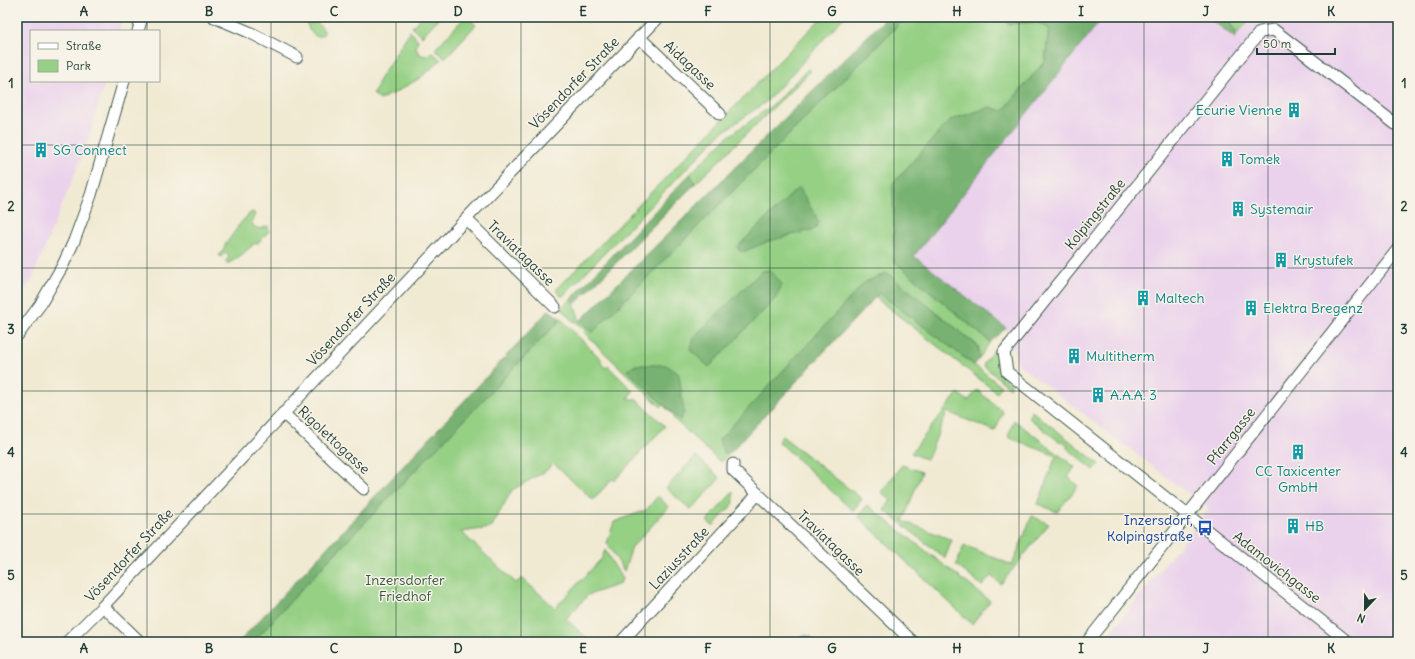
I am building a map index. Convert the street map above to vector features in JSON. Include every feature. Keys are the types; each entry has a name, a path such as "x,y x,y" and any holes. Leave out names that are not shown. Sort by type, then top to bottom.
{"street":[{"path":"138,30 142,17"},
{"path":"214,17 249,32 297,57"},
{"name":"Vösendorfer Straße","path":"67,642 103,606 466,219 659,17"},
{"name":"Kolpingstraße","path":"1188,514 1007,372 1004,352 1260,32 1274,30 1398,126"},
{"name":"Aidagasse","path":"639,38 720,114"},
{"path":"17,336 40,305 54,281 76,235 91,195 124,82"},
{"name":"Traviatagasse","path":"466,219 555,307"},
{"name":"Pfarrgasse","path":"1086,642 1398,249"},
{"name":"Rigolettogasse","path":"283,413 364,489"},
{"name":"Traviatagasse","path":"733,464 733,470 913,642"},
{"name":"Laziusstraße","path":"621,642 758,494"},
{"name":"Adamovichgasse","path":"1188,514 1348,642"},
{"path":"103,606 140,642"}],"shaded area":[{"path":"17,17 123,17 119,30 30,30 30,82 105,82 88,142 31,281 17,300"},
{"path":"1103,17 1208,17 1235,38 1251,17 1398,17 1398,642 1103,642 1209,509 1018,364 1006,328 914,256"}],"green space":[{"path":"421,17 440,17 422,36 412,27"},
{"path":"465,17 476,25 445,58 435,49"},
{"path":"822,17 844,17 767,101 720,134 562,297 556,290"},
{"path":"887,17 906,17 592,333 580,321"},
{"path":"906,17 1006,17 1005,19 1008,24 1037,22 1049,28 1045,61 1003,112 894,261 990,342 979,359 978,346 887,273 723,452 728,455 722,461 719,461 673,418 674,416 663,405 661,407 585,334 586,332 575,321 574,323 561,308 572,298 580,321 592,332","holes":["636,365 680,420 627,370"]},
{"path":"1006,17 1103,17 914,256 1006,328 990,342 894,261 893,183 950,120 990,107 1003,111 1045,61 1049,28 1037,22 1008,24 1005,19"},
{"path":"1208,17 1226,17 1237,34 1235,38"},
{"path":"1226,17 1251,17 1237,34"},
{"path":"309,20 313,20 321,26 324,34 317,37 309,30 307,23"},
{"path":"410,31 418,40 416,47 419,54 426,56 432,52 441,60 420,78 380,100 373,94 379,84 377,83"},
{"path":"808,69 810,72 695,184 690,174 726,138 770,107"},
{"path":"690,174 695,184 574,305 572,298"},
{"path":"799,187 819,222 815,229 769,241 745,251 740,251 737,247"},
{"path":"253,212 255,214 252,221 253,226 260,229 268,226 269,231 257,244 255,243 238,258 227,264 225,262 229,257 228,254 225,253 221,257 219,255 238,226 250,213"},
{"path":"770,270 782,284 776,298 709,367 690,350 695,336 762,271"},
{"path":"887,273 978,346 979,359 974,365 879,293 728,455 723,452 719,440 865,282"},
{"path":"879,290 1001,386 997,393 876,298"},
{"path":"549,310 561,319 325,564 253,642 239,642"},
{"name":"Inzersdorfer Friedhof","path":"561,319 602,360 600,362 606,368 608,366 633,391 628,398 636,399 665,426 614,481 612,479 593,500 553,463 546,471 512,490 491,528 461,532 516,583 522,578 555,608 602,558 605,550 622,579 620,584 588,595 566,619 591,642 253,642 325,564"},
{"path":"1004,337 1007,341 1003,347 999,364 1002,374 1012,385 1010,388 984,366 984,363"},
{"path":"636,365 666,365 679,374 684,413 680,420 627,370"},
{"path":"977,390 1003,412 995,431 947,412 927,460 911,453 958,393 968,401"},
{"path":"1032,411 1099,464 1094,470 1067,448 1067,445 1061,440 1060,442 1029,418"},
{"path":"1014,420 1075,467 1068,477 1078,486 1057,512 1038,504 1056,456 1008,437"},
{"path":"782,436 862,499 853,511 778,441"},
{"path":"696,456 720,478 691,510 666,488"},
{"path":"902,465 922,472 903,521 952,540 945,558 884,510 891,500 881,492"},
{"path":"733,492 734,503 713,526 707,521"},
{"path":"658,496 669,507 632,547 624,571 607,543 614,522 646,510"},
{"path":"867,505 990,601 972,624 859,517"},
{"path":"1032,516 1049,524 1001,584 991,576 982,586 956,565 964,545 1012,565"}],"water":[{"path":"803,635 811,637 813,642 798,642"}],"place":[{"name":"Ecurie Vienne","path":"1294,110"},
{"name":"SG Connect","path":"41,150"},
{"name":"Tomek","path":"1227,159"},
{"name":"Systemair","path":"1238,209"},
{"name":"Krystufek","path":"1281,260"},
{"name":"Maltech","path":"1143,298"},
{"name":"Elektra Bregenz","path":"1251,308"},
{"name":"Multitherm","path":"1074,356"},
{"name":"A.A.A. 3","path":"1098,395"},
{"name":"CC Taxicenter GmbH","path":"1298,452"},
{"name":"HB","path":"1293,526"},
{"name":"Inzersdorf, Kolpingstraße","path":"1205,528"}]}
